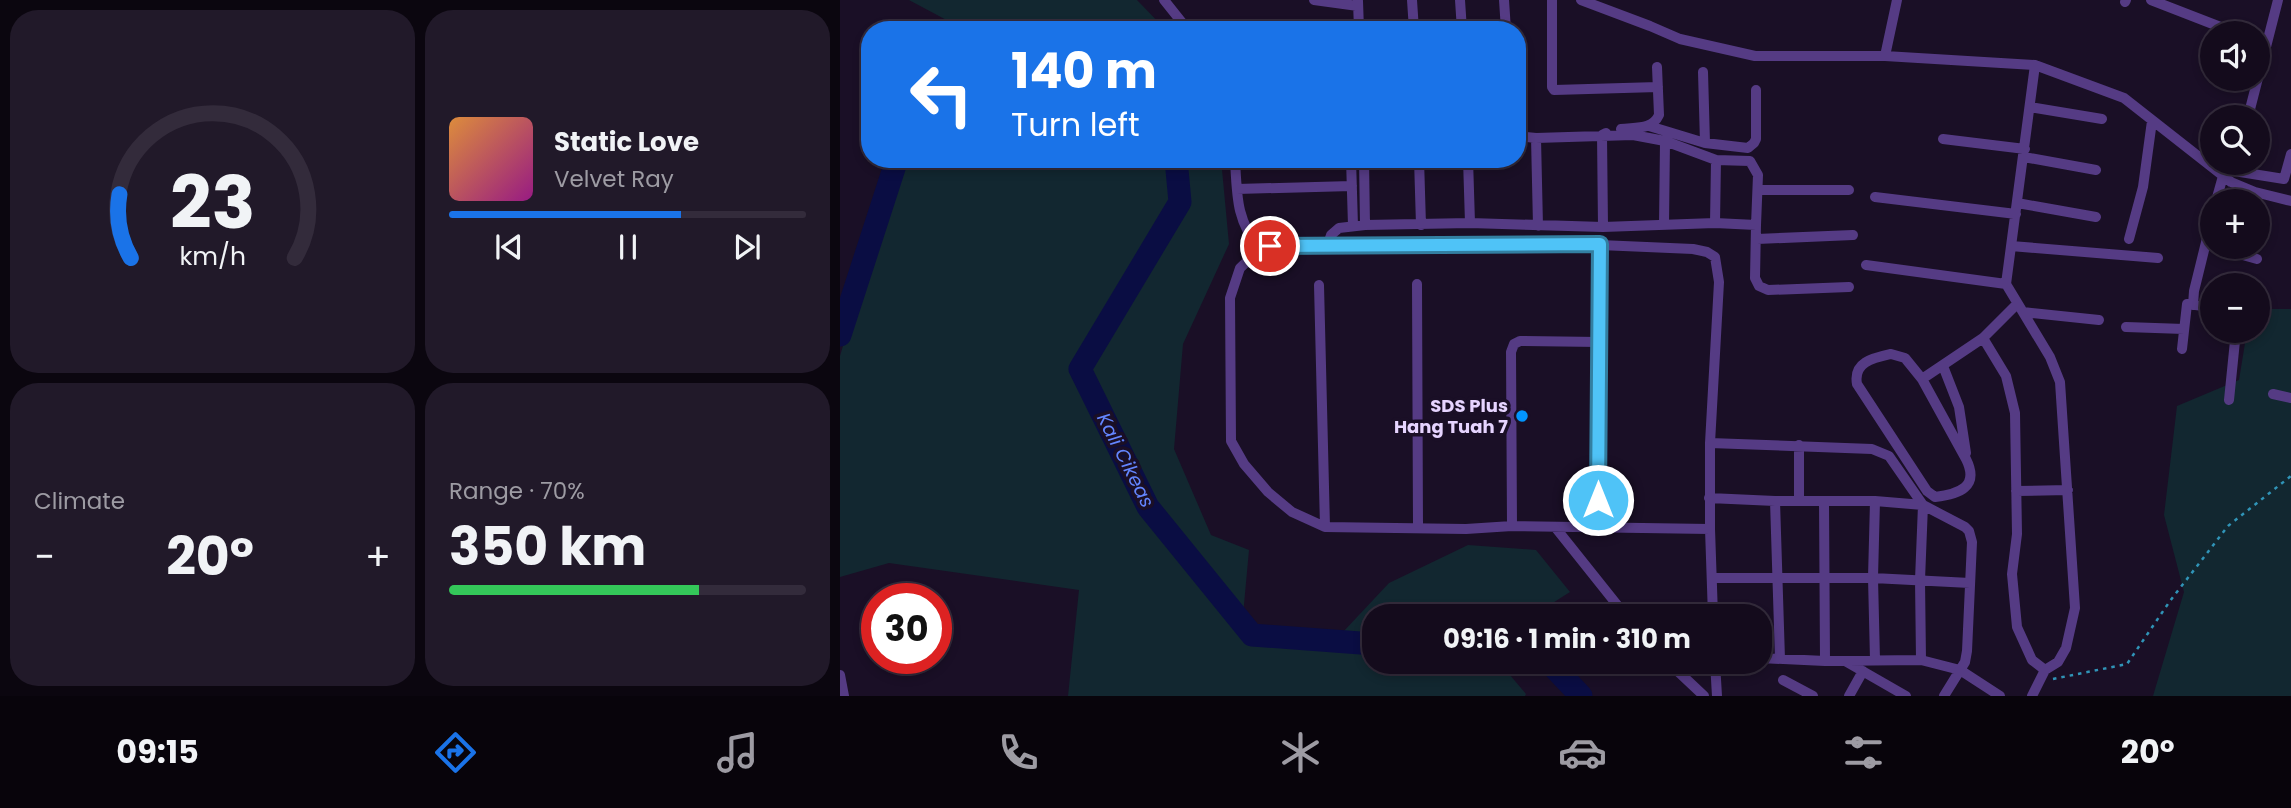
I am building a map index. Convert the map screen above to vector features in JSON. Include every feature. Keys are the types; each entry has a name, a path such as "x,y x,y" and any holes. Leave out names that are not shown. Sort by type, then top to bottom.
{"street":[{"path":"1164,0 1181,21"},
{"path":"1314,0 1358,3 1359,21"},
{"path":"1412,0 1413,21"},
{"path":"1460,0 1461,21"},
{"path":"1504,0 1505,21"},
{"path":"1552,0 1554,90 1658,87"},
{"path":"1581,0 1679,39 1755,56 1885,56 2035,65 2124,98 2231,182 2255,192 2291,201"},
{"path":"1885,56 1897,0"},
{"path":"2151,0 2205,21"},
{"path":"2270,22 2278,0"},
{"path":"2032,696 2045,670 2058,662 2066,648 2075,608 2060,382 2050,357 2006,284 2035,65"},
{"path":"1602,135 1654,124 1659,116 1657,67"},
{"path":"1703,72 1705,143"},
{"path":"1649,126 1705,143 1743,148 1755,144 1756,90"},
{"path":"2030,107 2102,120"},
{"path":"2129,239 2143,187 2152,121"},
{"path":"1602,135 1603,227"},
{"path":"1526,137 1633,135 1665,141 1716,160 1750,161 1758,175 1759,190 1756,283 1763,288 1849,287"},
{"path":"1536,138 1538,226"},
{"path":"1943,139 2024,153 2096,170"},
{"path":"1664,225 1665,141"},
{"path":"2259,175 2284,179 2291,154"},
{"path":"1715,223 1716,160"},
{"path":"1236,168 1240,217 1248,235 1260,249"},
{"path":"1352,168 1353,226"},
{"path":"1364,168 1365,225"},
{"path":"1419,168 1421,225"},
{"path":"1468,168 1470,223"},
{"path":"2219,189 2223,176"},
{"path":"1237,190 1352,186"},
{"path":"1759,190 1849,190"},
{"path":"1875,197 2096,216"},
{"path":"1328,244 1331,234 1339,228 1365,225 1756,225"},
{"path":"1757,239 1853,235"},
{"path":"1710,529 1598,526 1466,529 1325,527 1292,512 1268,492 1244,464 1231,440 1230,298 1240,268 1260,249 1270,246 1328,244 1600,244 1693,249 1715,257 1719,282 1710,443 1713,604"},
{"path":"1598,526 1600,244"},
{"path":"2011,246 2158,258"},
{"path":"2193,305 2194,291 2206,259"},
{"path":"1867,265 2006,284"},
{"path":"1417,284 1418,528"},
{"path":"1320,285 1325,527"},
{"path":"2182,348 2187,304 2200,306"},
{"path":"1922,379 1983,338 2020,308 2099,320"},
{"path":"2126,327 2185,329"},
{"path":"1983,338 2006,376 2015,413 2017,534 2012,575 2017,627 2032,660 2045,670"},
{"path":"1512,526 1511,352 1514,344 1520,341 1599,342"},
{"path":"2229,400 2235,343"},
{"path":"1943,366 1959,407 1971,476 1968,485 1960,491 1940,496 1931,495 1857,384 1855,377 1864,362 1891,354 1905,358 1922,379 1966,459"},
{"path":"2273,394 2291,398"},
{"path":"1710,443 1799,445 1881,451 1889,456 1923,505 1921,660"},
{"path":"1799,445 1799,500"},
{"path":"2016,491 2068,491"},
{"path":"1710,498 1875,501 1923,505 1969,531 1972,542 1967,651 1965,662 1944,696"},
{"path":"1824,500 1825,661"},
{"path":"1776,501 1780,659"},
{"path":"1875,501 1875,660"},
{"path":"1555,527 1616,604"},
{"path":"1713,578 1873,578 1970,583"},
{"path":"1772,659 1921,660 1960,670 2000,696"},
{"path":"1842,660 1906,696"},
{"path":"1849,696 1863,671"},
{"path":"1681,674 1704,696"},
{"path":"1716,674 1717,696"},
{"path":"840,675 844,696"},
{"path":"1783,680 1813,696"}],"path":[{"path":"2040,681 2127,664 2170,601 2228,526 2291,476"}],"shaded area":[{"path":"909,0 1137,0 1157,21 948,21"},
{"path":"900,168 1222,168 1229,244 1183,344 1174,449 1211,535 1249,550 1241,637 1328,648 1362,612 1362,674 1509,674 1526,694 1068,696 1079,590 889,563 840,577 840,356 879,223"},
{"path":"2270,309 2291,309 2291,696 2153,696 2184,592 2164,515 2177,406 2239,380 2245,343 2270,343"},
{"path":"1468,545 1536,550 1570,592 1551,604 1369,604 1389,583"}],"waterway":[{"name":"Kali Cikeas","path":"840,335 894,168"},
{"name":"Kali Cikeas","path":"1177,168 1180,202 1080,369 1148,507 1252,635 1362,643"},
{"name":"Kali Cikeas","path":"1560,674 1581,696"}],"place":[{"name":"SDS Plus Hang Tuah 7","path":"1522,416"}],"route":[{"path":"1270,246 1600,244 1598,500"}]}
